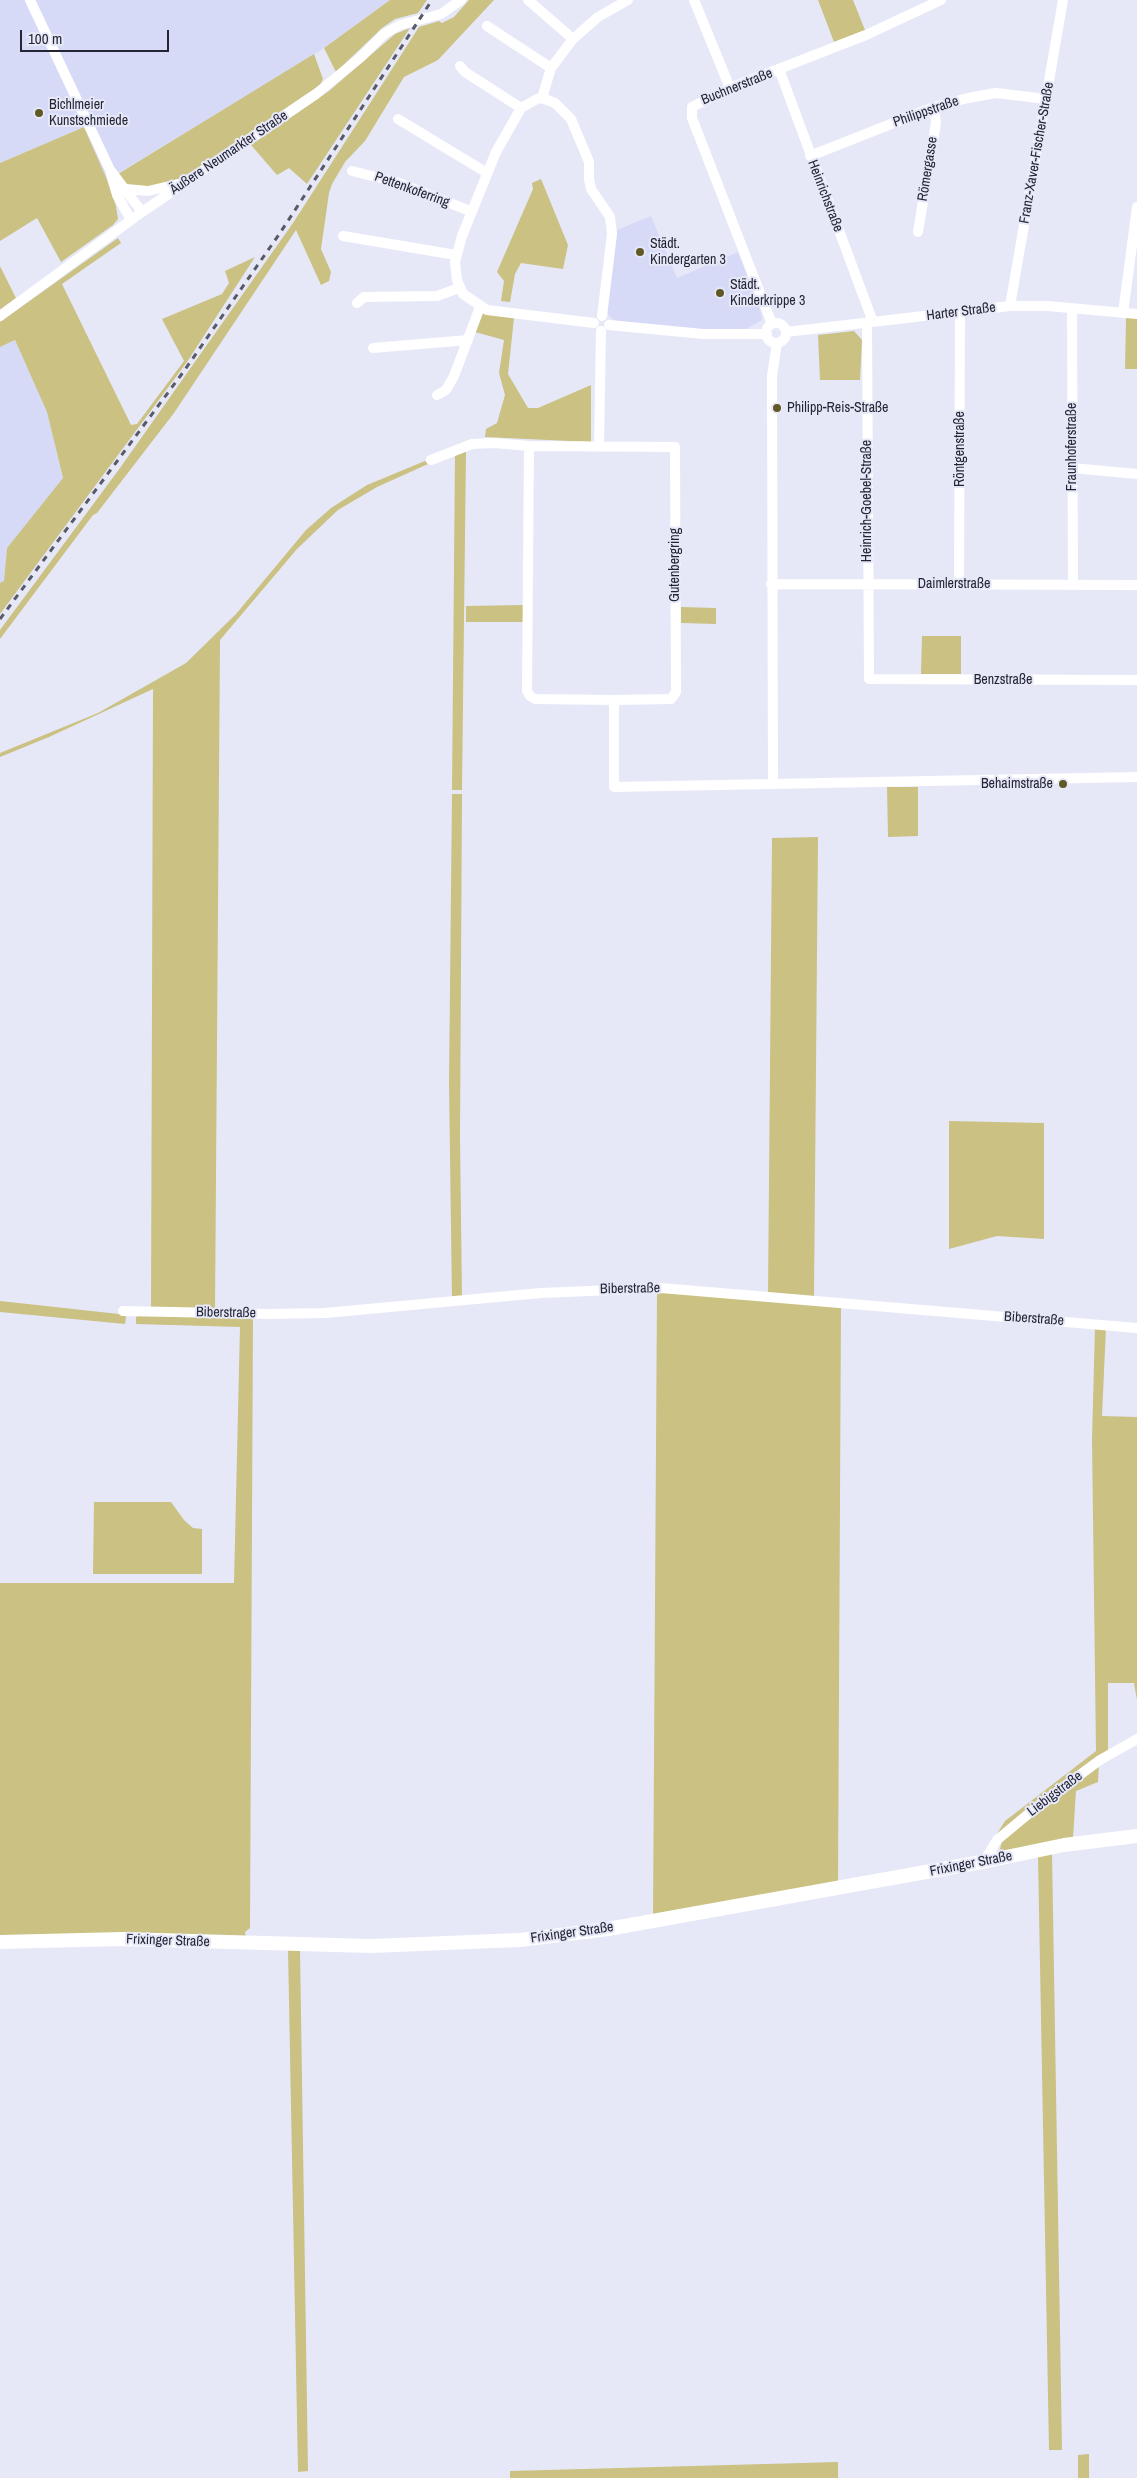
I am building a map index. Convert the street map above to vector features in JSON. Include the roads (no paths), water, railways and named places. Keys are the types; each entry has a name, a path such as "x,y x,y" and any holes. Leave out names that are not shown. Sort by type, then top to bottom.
{"street":[{"path":"30,0 110,170 117,195 131,220"},
{"name":"Äußere Neumarkter Straße","path":"0,316 142,212 316,94 361,57 384,34 400,25 441,14 461,0"},
{"path":"528,0 573,39"},
{"path":"628,0 598,17 573,39 551,68 542,98 522,108 496,152 470,211 456,255 454,268 459,288 480,307 495,312 703,334 769,329 779,324 786,332 784,340 777,343 770,340 769,329"},
{"path":"694,0 730,88"},
{"name":"Buchnerstraße","path":"769,329 691,112 696,103 866,36 941,0"},
{"name":"Franz-Xaver-Fischer-Straße","path":"1010,306 1063,0"},
{"path":"487,26 551,68"},
{"path":"460,66 465,72 522,108"},
{"name":"Heinrichstraße","path":"779,69 870,323"},
{"name":"Philippstraße","path":"810,156 934,107 996,93 1047,99"},
{"path":"542,98 562,108 571,119 589,162 589,184 612,222 602,324 599,446"},
{"name":"Römergasse","path":"918,232 936,123 934,107"},
{"path":"398,119 487,173"},
{"path":"110,170 142,212"},
{"name":"Pettenkoferring","path":"352,171 396,182 470,211"},
{"path":"125,188 148,191 186,182"},
{"path":"1123,313 1137,207"},
{"path":"343,236 456,255"},
{"path":"357,303 364,297 437,296 459,288"},
{"name":"Harter Straße","path":"786,332 1010,306 1137,314"},
{"path":"437,395 450,385 480,307"},
{"name":"Fraunhoferstraße","path":"1072,309 1073,585"},
{"name":"Röntgenstraße","path":"959,584 960,313"},
{"name":"Heinrich-Goebel-Straße","path":"869,680 867,585 870,323"},
{"path":"373,348 468,340"},
{"path":"773,783 771,584 772,376 777,343"},
{"name":"Gutenbergring","path":"431,460 472,444 494,442 529,446 675,447 676,692 671,699 535,699 527,691 529,446"},
{"path":"1072,468 1137,474"},
{"name":"Daimlerstraße","path":"771,584 1137,585"},
{"name":"Benzstraße","path":"869,680 1137,680"},
{"path":"614,700 614,787 1137,776"},
{"name":"Biberstraße","path":"123,1310 270,1314 325,1313 541,1293 661,1288 1137,1328"},
{"name":"Liebigstraße","path":"987,1862 988,1855 998,1840 1040,1805 1100,1760 1137,1739"},
{"name":"Frixinger Straße","path":"0,1942 122,1939 372,1946 520,1940 608,1929 987,1862 1064,1845 1137,1836"}],"railway":[{"path":"0,619 184,371 280,233 432,0"}],"place":[{"name":"Bichlmeier Kunstschmiede","path":"39,113"},
{"name":"Städt. Kindergarten 3","path":"640,252"},
{"name":"Städt. Kinderkrippe 3","path":"720,293"},
{"name":"Philipp-Reis-Straße","path":"777,408"},
{"name":"Behaimstraße","path":"1063,784"}]}
